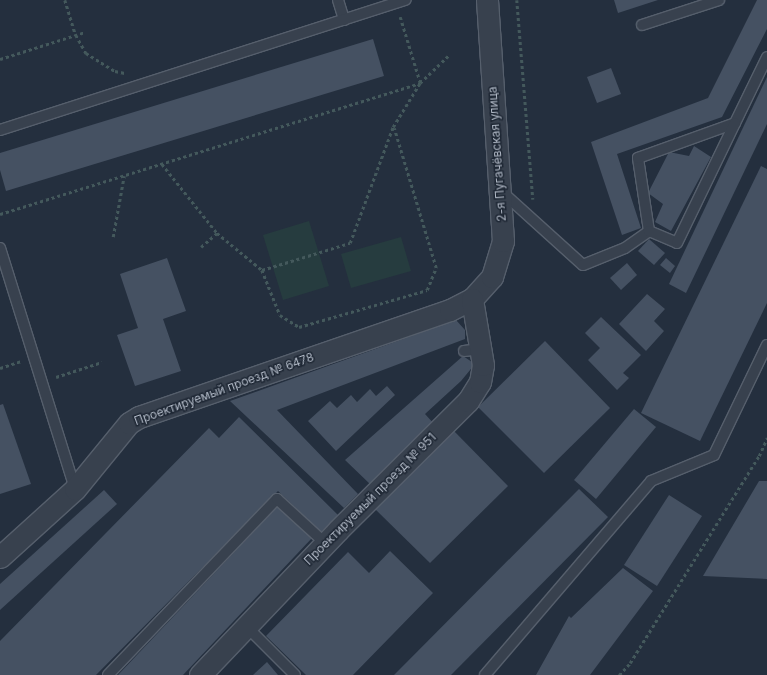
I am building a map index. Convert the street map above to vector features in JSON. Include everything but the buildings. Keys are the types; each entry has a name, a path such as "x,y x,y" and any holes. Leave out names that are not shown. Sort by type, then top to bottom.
{"street":[{"name":"2-я Пугачёвская улица","path":"472,300 492,277 503,241 487,0"},
{"name":"Проектируемый проезд № 951","path":"200,675 331,532 468,401 480,382 473,350 472,300"},
{"name":"Проектируемый проезд № 6478","path":"0,557 75,489 129,423 139,417 450,310 472,300"}],"lane":[{"path":"338,0 344,20"},
{"path":"0,130 406,0"},
{"path":"642,25 719,0"},
{"path":"649,231 677,243 767,57"},
{"path":"649,231 638,158 736,123"},
{"path":"500,190 583,265 625,248 649,231"},
{"path":"0,248 75,489"},
{"path":"485,675 650,481 714,455 767,345"},
{"path":"108,675 277,499 331,532"},
{"path":"246,626 295,675"}],"path":[{"path":"65,0 76,35 86,53 115,71 157,80"},
{"path":"396,3 420,83"},
{"path":"0,59 85,32"},
{"path":"262,270 350,243 393,127 420,83 448,56"},
{"path":"0,214 420,83"},
{"path":"162,164 217,233 262,270 280,315 299,327 427,290 436,268 393,127"},
{"path":"113,237 124,176"},
{"path":"201,247 217,233"},
{"path":"0,368 34,356"},
{"path":"42,382 102,362"},
{"path":"620,675 630,663 759,456 767,438"}],"green space":[{"path":"309,221 329,286 283,300 263,235"},
{"path":"401,237 411,271 351,288 341,254"}]}
